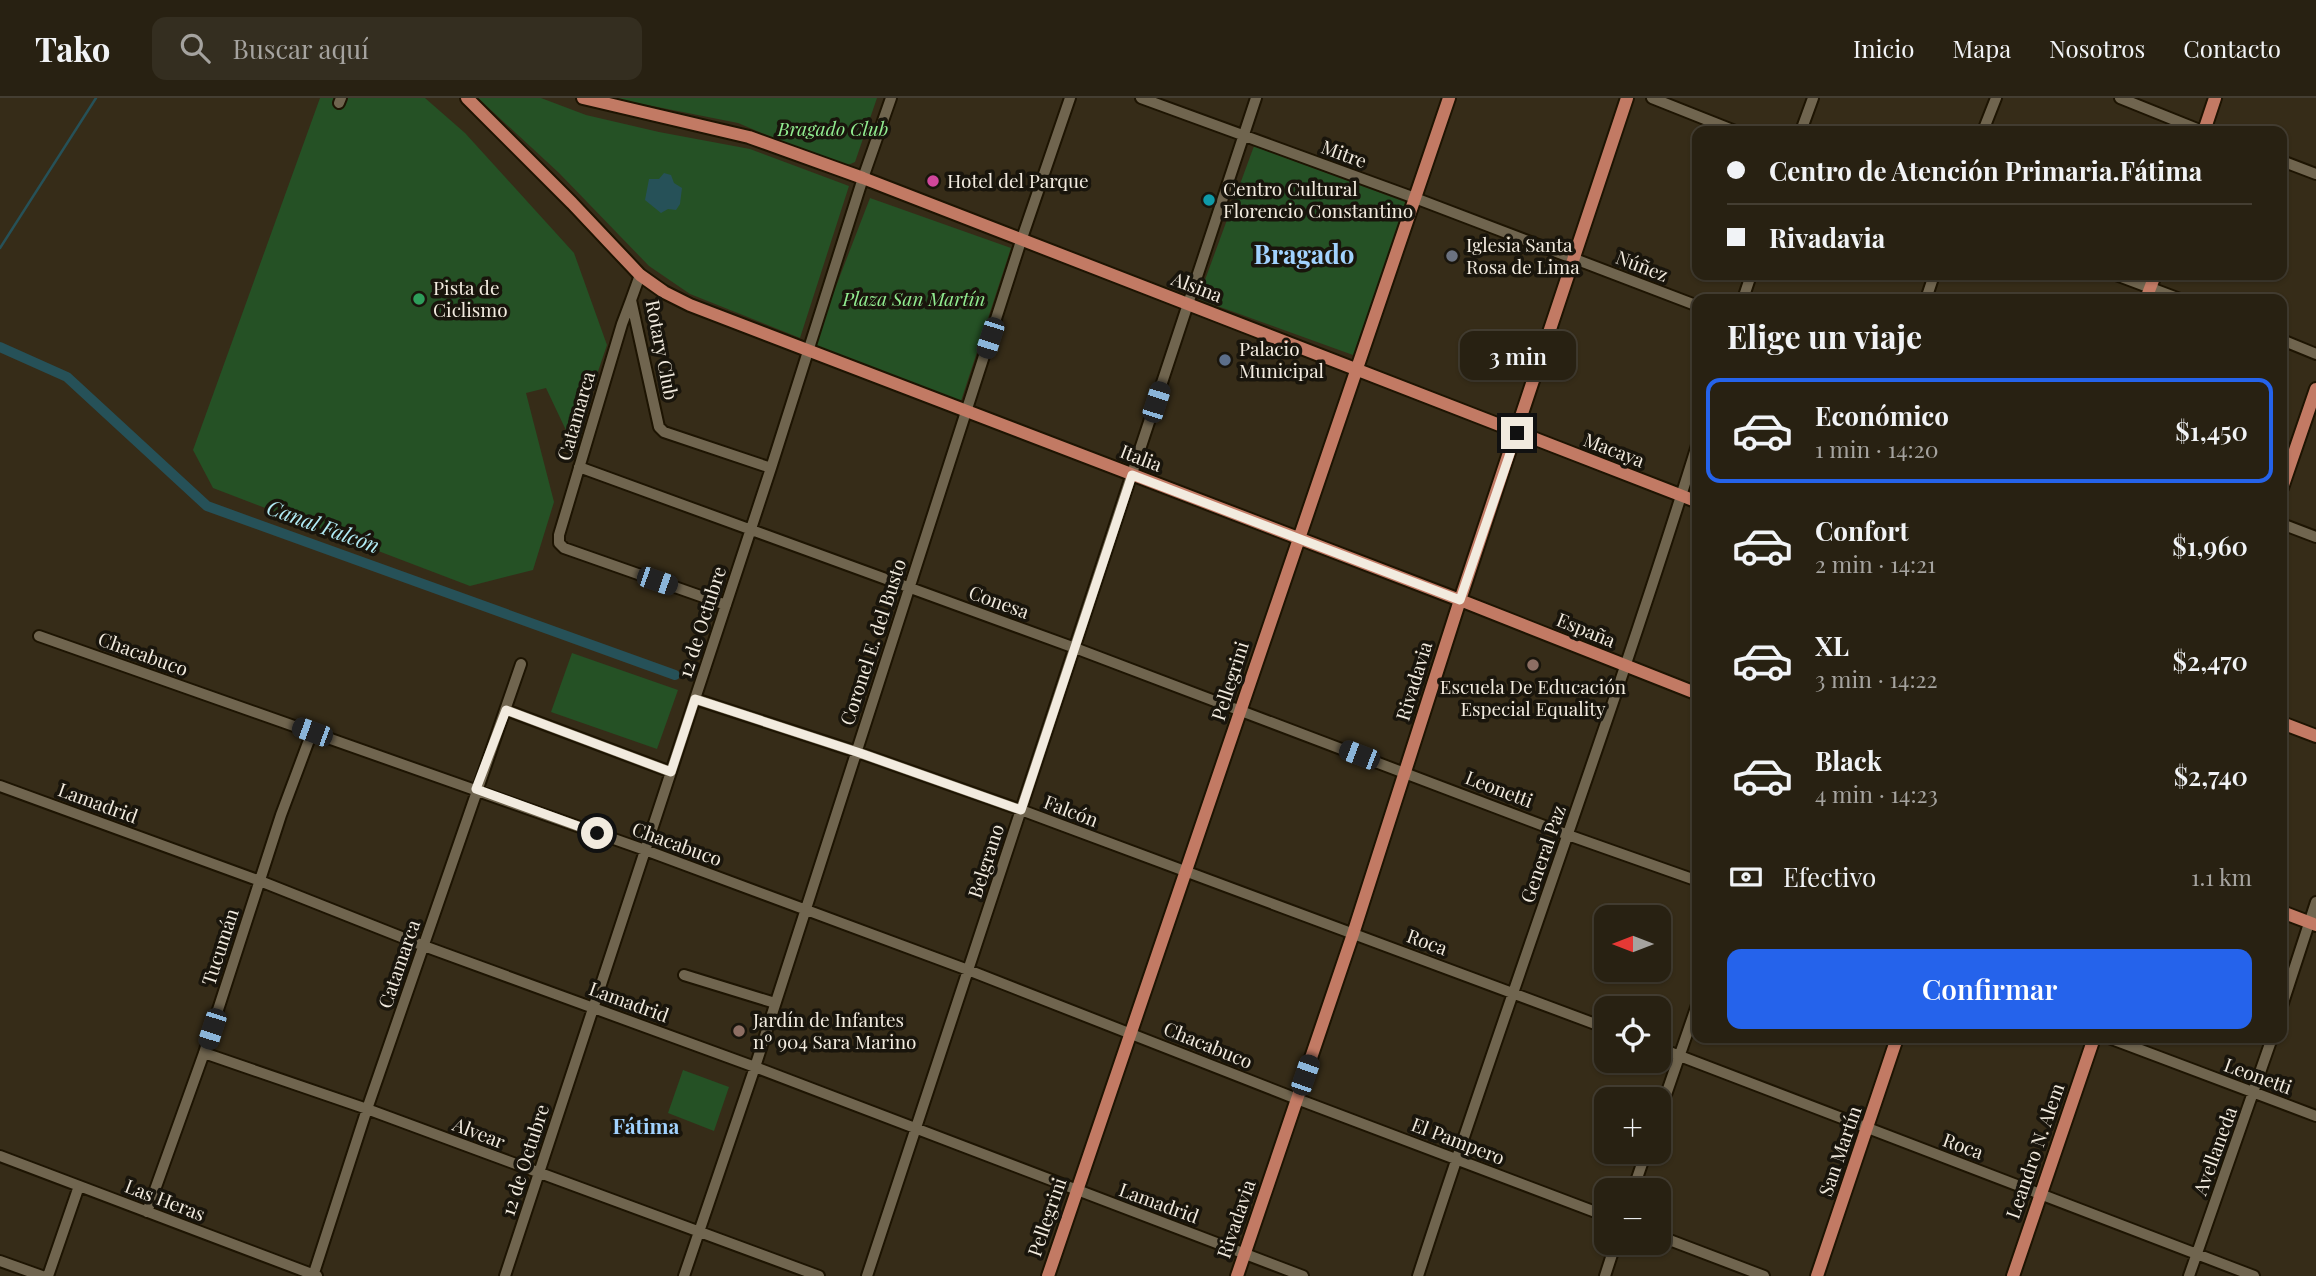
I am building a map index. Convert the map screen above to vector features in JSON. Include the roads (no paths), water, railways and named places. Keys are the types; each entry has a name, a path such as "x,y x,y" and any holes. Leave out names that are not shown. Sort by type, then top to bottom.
{"main road":[{"name":"Italia","path":"467,98 640,275 664,292 701,310 1460,600"},
{"name":"Alsina","path":"583,98 742,135 863,178 1517,433"},
{"name":"Pellegrini","path":"1048,1276 1449,98"},
{"name":"Rivadavia","path":"1237,1276 1353,934 1460,600 1628,98"},
{"path":"2205,126 2215,98"},
{"path":"2287,473 2316,389"},
{"name":"Macaya","path":"1517,433 1692,500"},
{"name":"España","path":"1460,600 1692,692"},
{"path":"2287,725 2316,736"},
{"path":"2287,914 2312,923"},
{"name":"San Martín","path":"1817,1276 1895,1043"},
{"name":"Leandro N. Alem","path":"2013,1276 2092,1043"}],"street":[{"name":"12 de Octubre","path":"505,1276 891,98"},
{"name":"Coronel E. del Busto","path":"684,1276 755,1067 1021,241 1070,98"},
{"name":"Mitre","path":"1141,98 1574,258"},
{"name":"Belgrano","path":"867,1276 1256,98"},
{"path":"1652,98 1722,126"},
{"path":"1803,126 1813,98"},
{"path":"1985,126 1996,98"},
{"path":"2120,98 2190,126"},
{"path":"2287,163 2316,174"},
{"name":"Núñez","path":"1574,258 1692,304"},
{"name":"Rotary Club","path":"640,275 631,300 659,427 664,432 771,468"},
{"path":"2130,280 2168,294"},
{"name":"Catamarca","path":"631,300 579,467 559,543 565,548 726,605"},
{"path":"2287,342 2316,354"},
{"name":"General Paz","path":"1418,1276 1692,461"},
{"name":"Conesa","path":"579,467 1075,648 1406,773"},
{"path":"2287,526 2316,537"},
{"name":"Chacabuco","path":"39,636 645,850 968,970 1297,1099"},
{"name":"Catamarca","path":"315,1276 367,1109 521,664"},
{"name":"Falcón","path":"695,699 1021,810 1353,934"},
{"path":"506,710 671,772"},
{"name":"Tucumán","path":"147,1212 204,1054 312,732"},
{"name":"Leonetti","path":"1406,773 1692,879"},
{"name":"Lamadrid","path":"0,786 755,1067 1303,1276"},
{"path":"2287,992 2312,923 2316,902"},
{"name":"Roca","path":"1353,934 1594,1023"},
{"path":"684,975 775,1003"},
{"path":"1668,1087 1692,1019"},
{"name":"Leonetti","path":"2122,1043 2316,1116"},
{"name":"Avellaneda","path":"2189,1276 2270,1043"},
{"name":"Roca","path":"1671,1052 2254,1276"},
{"name":"Alvear","path":"204,1054 367,1109 819,1276"},
{"name":"El Pampero","path":"1297,1099 1594,1212"},
{"name":"Las Heras","path":"0,1156 315,1276"},
{"path":"48,1276 79,1186"},
{"path":"1671,1241 1764,1276"},
{"path":"1605,1276 1612,1255"},
{"path":"0,1261 42,1276"}],"water":[{"path":"664,173 671,175 674,183 682,188 680,204 676,210 668,209 661,213 645,200 649,179 659,179"}],"waterway":[{"path":"0,248 96,98"},
{"name":"Canal Falcón","path":"0,347 67,377 207,506 675,675"}],"place":[{"name":"Hotel del Parque","path":"933,181"},
{"name":"Centro Cultural Florencio Constantino","path":"1209,200"},
{"name":"Iglesia Santa Rosa de Lima","path":"1452,256"},
{"name":"Pista de Ciclismo","path":"419,299"},
{"name":"Palacio Municipal","path":"1225,360"},
{"name":"Escuela De Educación Especial Equality","path":"1533,665"},
{"name":"Jardín de Infantes nº 904 Sara Marino","path":"739,1031"}],"district":[{"name":"Bragado","path":"1304,255"},
{"name":"Fátima","path":"646,1127"}],"park label":[{"name":"Bragado Club","path":"833,129"},
{"name":"Plaza San Martín","path":"914,299"}]}
